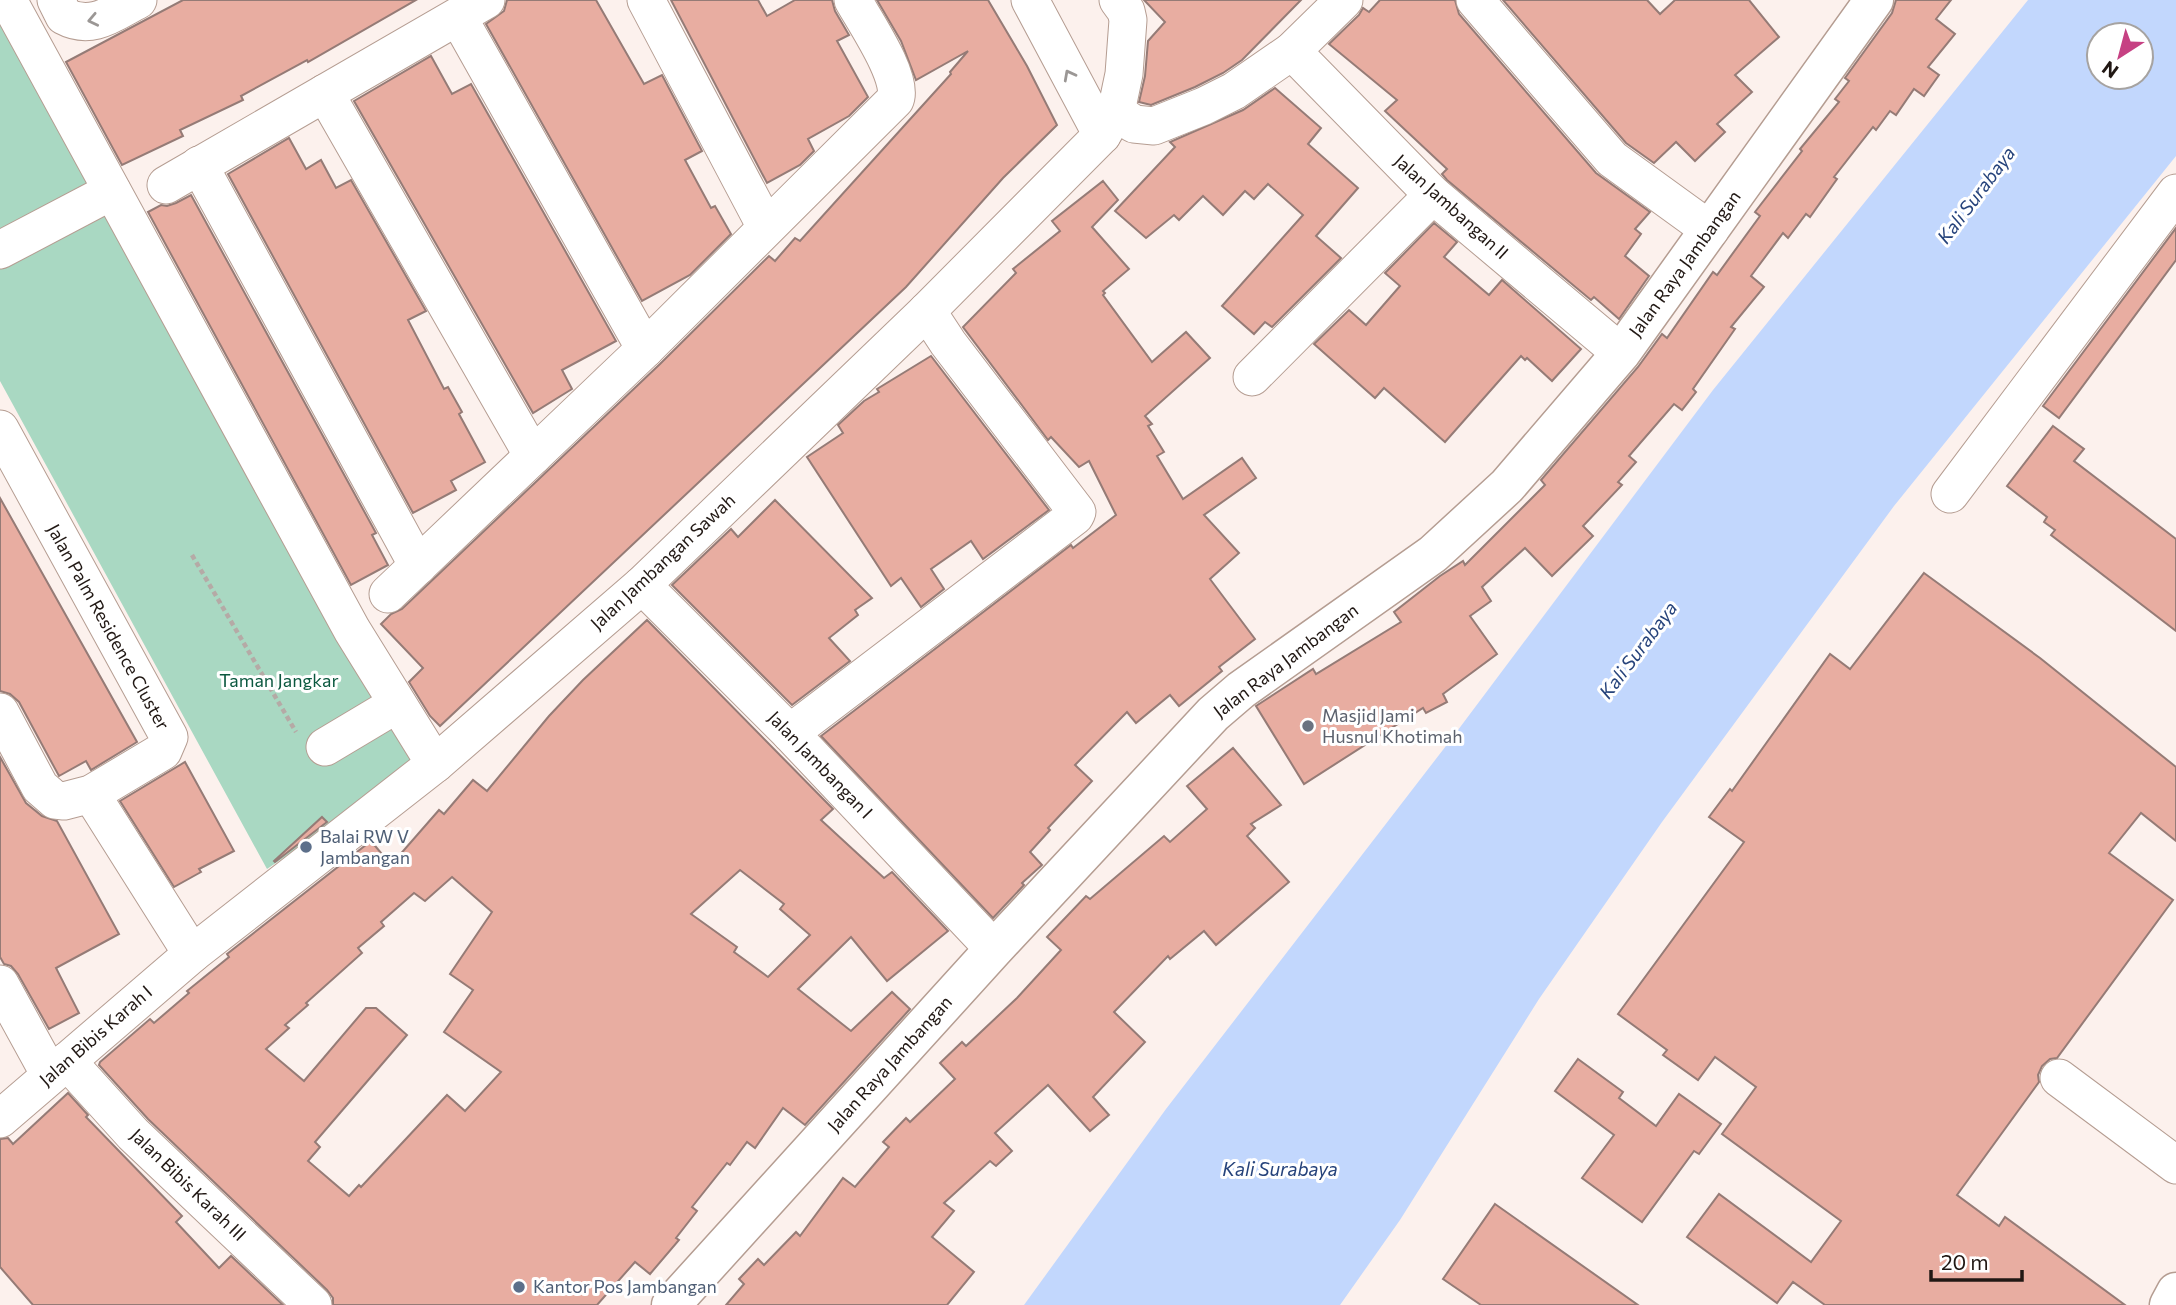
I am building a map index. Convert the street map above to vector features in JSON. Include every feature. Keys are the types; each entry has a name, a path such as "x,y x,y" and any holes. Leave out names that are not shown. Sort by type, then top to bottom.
{"main road":[{"name":"Jalan Raya Jambangan","path":"671,1305 994,949 1213,714 1241,690 1433,554 1507,486 1621,353 1874,0"},
{"path":"2169,1305 2176,1292"}],"street":[{"path":"8,0 352,629 435,764"},
{"path":"56,0 64,16 80,23 90,23 138,0"},
{"path":"646,0 766,227"},
{"path":"388,594 645,349 897,96 892,71 853,0"},
{"path":"1030,0 1109,123"},
{"path":"1109,123 1124,74 1128,20 1126,11 1118,0"},
{"path":"1109,123 1154,127 1234,91 1292,51 1344,0"},
{"path":"1475,0 1612,159 1710,230"},
{"path":"166,185 472,8 645,349"},
{"name":"Jalan Jambangan II","path":"1292,51 1433,195 1621,353"},
{"path":"325,93 533,456"},
{"name":"Jalan Jambangan Sawah","path":"192,954 435,764 642,585 927,311 1109,123"},
{"path":"199,165 418,566"},
{"path":"0,250 112,191"},
{"path":"1950,494 2176,192"},
{"path":"1252,377 1433,195"},
{"path":"790,733 1077,512 948,343 927,311"},
{"name":"Jalan Palm Residence Cluster","path":"0,429 169,737 163,751 91,794 64,801 55,800 40,787 0,712"},
{"name":"Jalan Jambangan I","path":"642,585 790,733 994,949"},
{"path":"325,747 397,704"},
{"path":"91,794 192,954"},
{"name":"Jalan Bibis Karah I","path":"0,1119 192,954"},
{"name":"Jalan Bibis Karah III","path":"0,984 59,1068 133,1134 313,1305"},
{"path":"2059,1078 2176,1165"}],"path":[{"path":"192,555 298,737 311,746 325,747"}],"green space":[{"name":"Taman Jangkar","path":"0,0 407,705 444,748 267,869 0,381"}],"water":[{"name":"Kali Surabaya","path":"2028,0 2176,0 2176,156 1894,506 1662,822 1539,999 1400,1220 1340,1305 1024,1305 1166,1109 1449,742 1713,390"}],"building":[{"path":"183,0 416,0 308,62 307,60 241,96 243,100 180,130 183,136 122,165 66,62"},
{"path":"507,0 596,0 644,84 662,75 702,151 685,160 711,208 715,206 731,234 690,275 642,301 486,24 504,11"},
{"path":"671,0 758,0 767,16 795,0 832,0 835,11 849,35 837,41 868,97 849,116 808,139 814,151 800,165 767,183"},
{"path":"877,0 988,0 1027,66 1057,125 1003,178 906,287 440,726 430,716 409,682 423,668 381,624 391,614 402,609 660,364 769,256 775,261 795,238 800,241 951,74 968,51 916,80 901,41"},
{"path":"1144,0 1301,0 1242,60 1195,87 1151,105 1139,102 1145,76 1148,41 1165,22"},
{"path":"1380,0 1455,0 1459,14 1596,173 1650,212 1635,229 1641,234 1625,256 1649,276 1619,319 1594,297 1591,300 1447,180 1442,174 1447,169 1385,111 1397,100 1329,44 1363,8 1369,12"},
{"path":"1503,0 1647,0 1660,14 1675,0 1749,0 1779,37 1735,75 1752,92 1717,124 1725,132 1695,161 1676,142 1654,163 1626,143"},
{"path":"1896,0 1951,0 1936,19 1955,34 1928,67 1939,75 1924,96 1914,89 1896,115 1890,111 1876,130 1873,127 1834,177 1837,179 1810,217 1806,214 1788,238 1783,233 1751,276 1764,287 1731,327 1735,329 1693,389 1696,392 1682,410 1674,404 1629,456 1636,462 1618,482 1622,485 1583,526 1593,536 1552,576 1525,548 1482,587 1491,601 1470,616 1497,654 1443,694 1447,702 1426,713 1423,708 1304,784 1256,706 1313,669 1316,674 1401,622 1394,612 1440,576 1463,561 1465,565 1545,485 1541,480 1638,367 1662,334 1667,338 1713,272 1717,275 1760,216 1755,212 1802,151 1800,149 1839,102 1835,99 1849,81 1845,78 1892,13"},
{"path":"431,56 452,94 471,84 616,341 562,370 572,389 533,413 354,101"},
{"path":"1275,88 1321,128 1308,144 1358,188 1316,236 1341,258 1272,327 1265,322 1254,334 1222,306 1303,215 1268,184 1254,199 1245,191 1223,215 1203,196 1179,220 1174,215 1146,238 1115,211 1175,147 1170,142 1243,110"},
{"path":"289,138 306,169 321,160 336,188 351,180 426,311 408,320 444,389 448,387 462,412 459,414 485,462 451,481 456,490 413,513 228,174"},
{"path":"1103,181 1118,200 1092,227 1129,269 1103,291 1103,295 1152,362 1186,332 1210,358 1145,416 1152,424 1148,426 1164,452 1157,456 1183,499 1242,458 1256,478 1204,515 1239,553 1210,579 1255,639 1219,667 1222,671 1179,706 1170,695 1136,723 1127,712 1075,765 1092,781 1048,828 1050,830 1030,852 1042,865 1022,883 1024,885 993,918 821,736 1071,545 1073,548 1116,515 1089,461 1079,467 1051,437 1048,440 963,327 1016,273 1013,269 1060,231 1052,221"},
{"path":"191,195 376,533 372,535 388,565 351,585 148,212"},
{"path":"1434,223 1457,242 1444,257 1489,295 1502,280 1581,349 1552,381 1527,358 1525,360 1521,356 1445,442 1384,388 1375,398 1314,344 1349,310 1366,325 1400,286 1385,273"},
{"path":"2176,228 2176,260 2059,418 2043,406"},
{"path":"931,356 1049,510 983,559 971,541 931,569 944,589 921,607 901,578 891,586 807,457 843,433 838,425 864,401 879,392 877,389"},
{"path":"2053,426 2084,449 2074,461 2176,539 2176,631 2051,535 2055,530 2044,522 2047,517 2007,486"},
{"path":"0,498 137,742 91,770 86,761 59,776 19,702 10,694 0,691"},
{"path":"775,500 872,598 855,610 858,615 829,638 850,661 792,705 672,585 731,529 738,537"},
{"path":"1924,573 2040,658 2176,767 2176,841 2141,813 2109,853 2173,900 2057,1058 2050,1059 2042,1066 2038,1075 2039,1082 1957,1195 1999,1226 2005,1217 2125,1305 1825,1305 1793,1282 1777,1303 1687,1237 1719,1194 1811,1262 1841,1221 1722,1134 1756,1087 1715,1057 1698,1080 1663,1055 1667,1050 1618,1014 1744,842 1709,817 1730,789 1732,791 1830,654 1850,669"},
{"path":"647,620 833,809 821,820 884,878 892,872 948,931 887,981 851,937 798,989 851,1031 892,992 910,1009 805,1125 783,1108 755,1148 747,1142 692,1207 697,1211 676,1238 679,1240 650,1274 635,1262 597,1305 333,1305 333,1298 327,1290 148,1119 99,1065 100,1062 150,1019 154,1023 189,993 187,991 229,957 227,954 371,841 391,865 439,810 444,814 473,780 487,791 549,716","holes":["740,870 784,904 780,909 810,935 768,977 734,952 737,947 691,914","452,877 492,912 450,974 473,990 444,1032 501,1072 465,1111 447,1095 361,1187 359,1185 349,1196 308,1161 320,1147 315,1142 407,1035 376,1008 366,1008 304,1081 266,1049 289,1028 285,1025 308,1005 306,1003 362,953 358,948 384,926 381,922 414,893 425,901"]},
{"path":"1233,748 1281,805 1251,824 1255,828 1247,836 1289,882 1216,945 1204,931 1170,959 1168,956 1114,1012 1145,1042 1093,1097 1109,1115 1090,1131 1048,1085 995,1133 1012,1151 996,1166 990,1161 944,1203 954,1211 932,1237 974,1272 947,1305 726,1305 744,1284 739,1279 758,1259 764,1265 796,1232 800,1236 843,1178 855,1187 889,1147 883,1142 906,1118 910,1122 955,1079 940,1063 962,1042 966,1046 1017,998 1061,950 1047,937 1086,896 1090,899 1164,836 1170,842 1207,809 1187,786"},
{"path":"0,757 26,803 42,816 57,821 119,934 56,968 79,1013 49,1029 18,974 11,966 4,964 0,957"},
{"path":"185,762 234,851 199,869 201,872 174,887 120,801"},
{"path":"322,817 327,822 274,861"},
{"path":"1578,1059 1623,1092 1619,1098 1656,1126 1679,1094 1721,1124 1699,1154 1694,1151 1642,1222 1582,1178 1614,1135 1555,1091"},
{"path":"68,1093 88,1115 86,1117 182,1216 176,1222 219,1268 231,1256 283,1305 33,1305 0,1267 0,1139 8,1138 13,1144"},
{"path":"1495,1204 1638,1305 1481,1305 1443,1279"}],"place":[{"name":"Masjid Jami Husnul Khotimah","path":"1308,726"},
{"name":"Balai RW V Jambangan","path":"306,847"},
{"name":"Kantor Pos Jambangan","path":"519,1287"}]}
